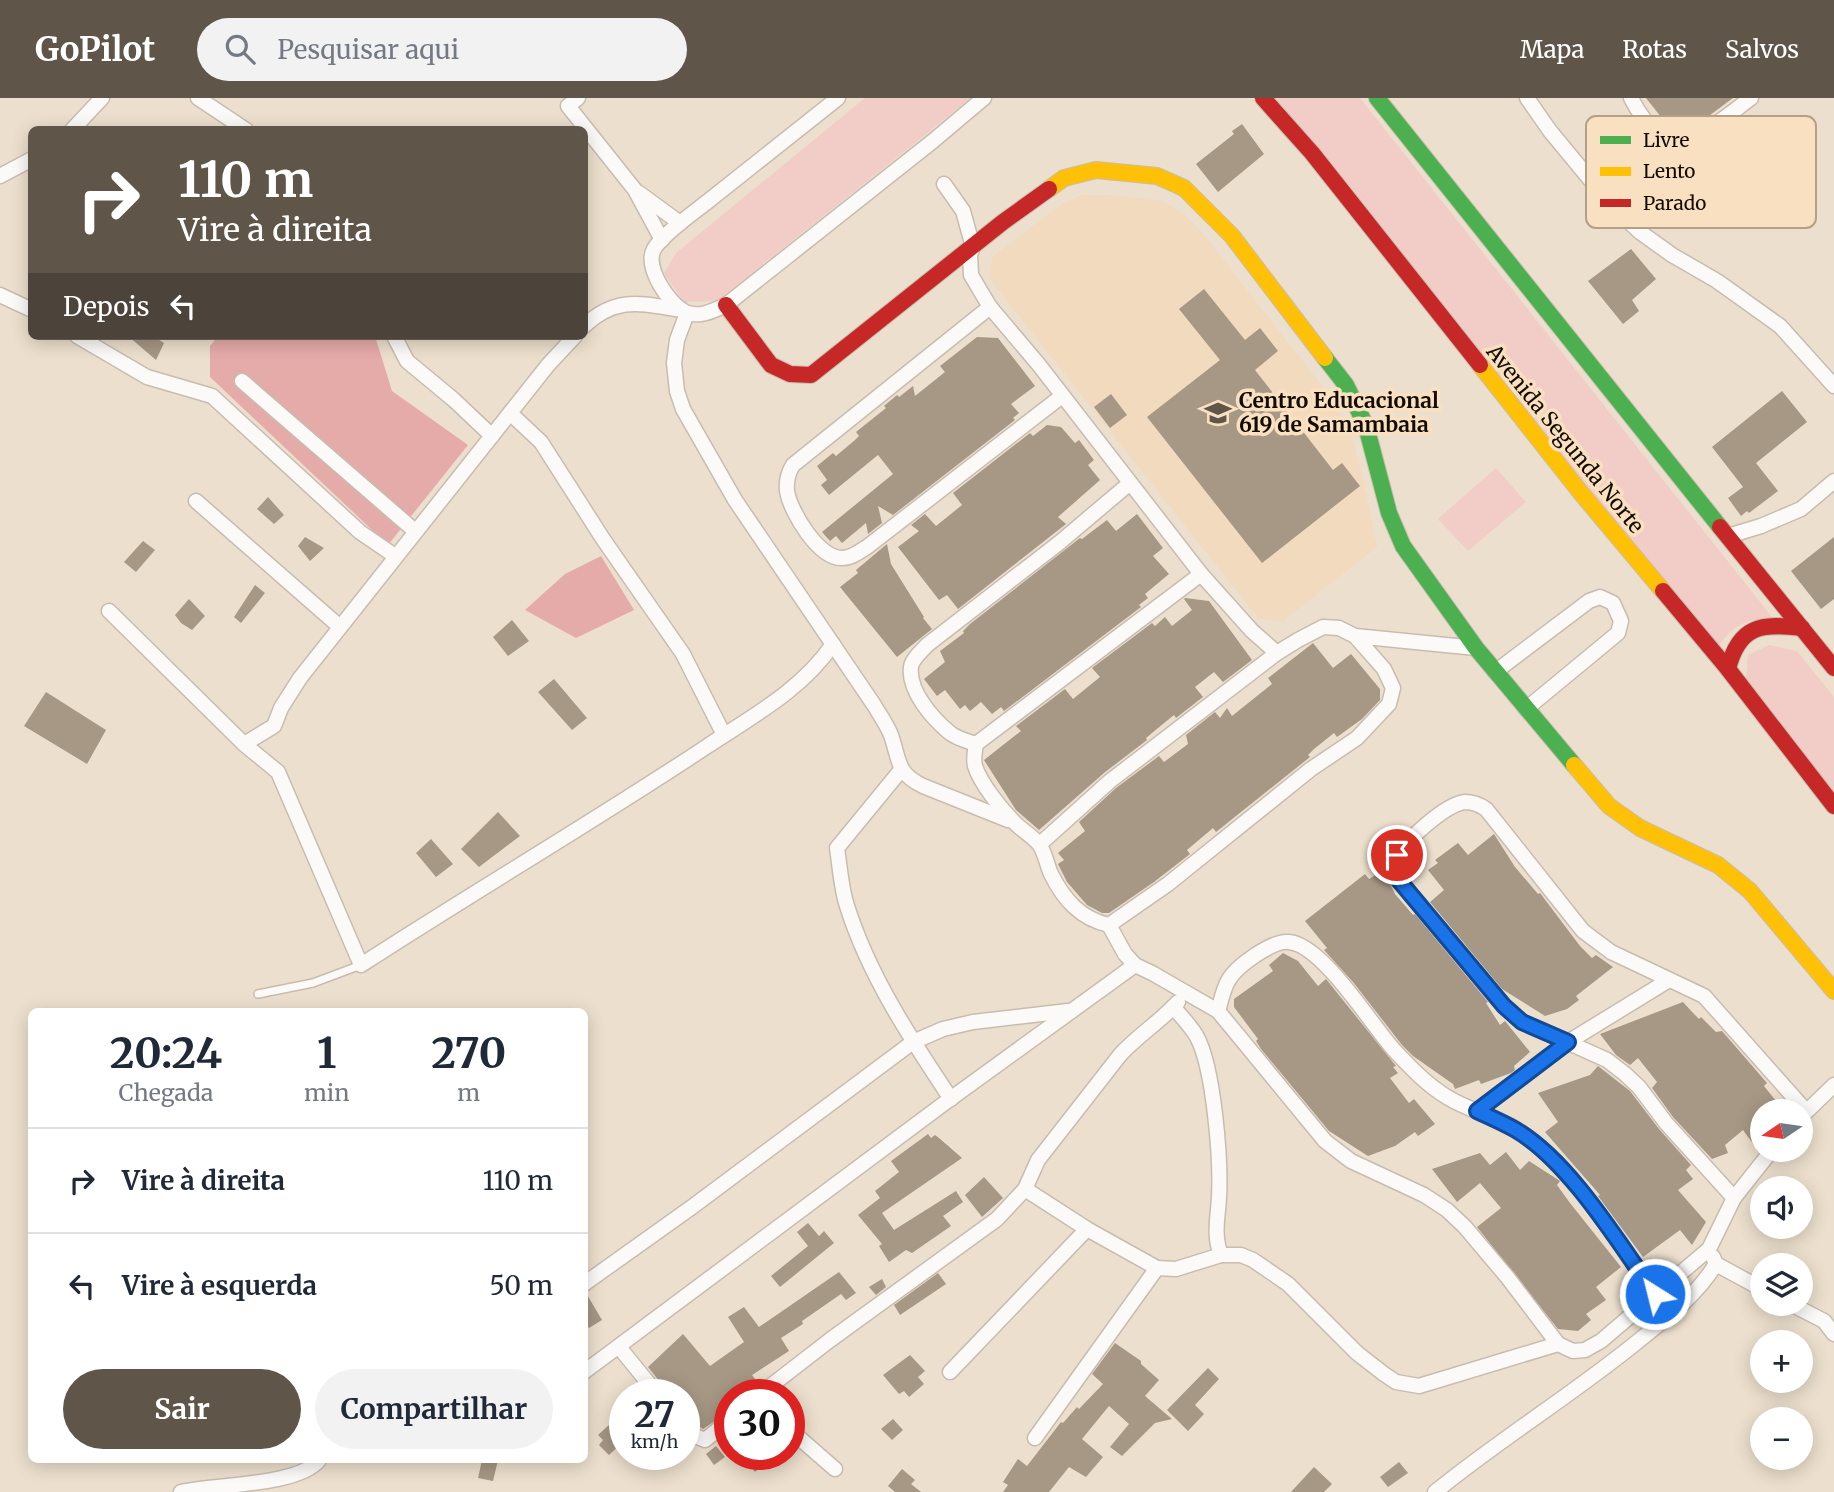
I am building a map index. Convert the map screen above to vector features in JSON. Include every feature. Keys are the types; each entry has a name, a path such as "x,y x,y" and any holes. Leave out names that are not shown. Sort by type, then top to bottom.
{"street":[{"path":"76,126 102,98"},
{"path":"198,98 240,126"},
{"path":"684,312 654,276 651,261 654,249 680,223 838,98"},
{"path":"588,323 614,306 636,302 684,312 711,313 933,141 984,98"},
{"name":"Avenida Segunda Norte","path":"1263,98 1312,153 1581,493 1728,669 1834,806"},
{"path":"1377,98 1834,668"},
{"path":"1527,98 1586,175"},
{"path":"1631,98 1640,116"},
{"path":"1727,116 1751,98"},
{"path":"569,101 588,126"},
{"path":"588,127 635,190 662,240"},
{"path":"0,176 28,161"},
{"path":"726,304 771,365 779,371 811,374 1036,197 1064,178 1097,170 1123,171 1157,176 1184,188 1231,236 1346,386 1366,426 1389,513 1403,546 1495,672 1609,806 1640,828 1718,865 1750,891 1834,991"},
{"path":"944,184 963,211 973,247 970,255 971,275 990,307 1201,574 1252,632 1277,653"},
{"path":"635,190 680,223"},
{"path":"1636,228 1780,326 1834,386"},
{"path":"0,295 28,308"},
{"path":"990,307 793,465 787,479 789,500 800,522 819,548 832,557 842,559 867,547 1062,396"},
{"path":"684,312 674,363 677,391 683,409 712,455 735,500 874,705 885,724 901,770 911,780 923,786 1014,822"},
{"path":"84,340 147,377 212,396 360,532 395,556"},
{"path":"396,340 407,361 492,436"},
{"path":"244,744 274,726 281,708 300,678 548,365 571,340"},
{"path":"242,381 415,531"},
{"path":"510,413 541,442 603,539 683,654 724,734"},
{"path":"1728,536 1801,509 1834,481"},
{"path":"976,744 959,739 930,712 914,685 912,663 928,645 1059,543 1130,483"},
{"path":"196,501 340,627"},
{"path":"1201,574 976,744 975,767 995,799 1014,822 1040,845 1052,876 1069,901 1093,922 1109,925 1168,884 1311,769 1357,738 1389,704 1392,688 1384,669 1355,636"},
{"path":"1495,672 1589,601 1600,597 1613,603 1621,621 1618,634 1526,709"},
{"path":"109,611 244,744 278,772 360,965 724,734 799,683 821,662 833,644"},
{"path":"1728,669 1734,645 1741,635 1763,626 1802,628"},
{"path":"1040,845 1110,781 1277,653 1323,627 1339,628 1355,636 1476,648"},
{"path":"901,770 837,848 846,905 871,964 913,1042 951,1099"},
{"path":"1734,1198 1666,1123 1639,1087 1606,1060 1522,1022 1504,1006 1397,878 1393,861 1410,838 1448,809 1465,802 1486,809 1583,931 1611,952 1704,996 1791,1099"},
{"path":"1109,925 1125,954 1135,965 1152,972 1218,1011 1325,1141 1351,1161 1424,1195 1447,1210 1465,1227 1558,1345 1573,1351 1585,1350 1601,1341 1709,1250 1734,1198 1762,1162"},
{"path":"1218,1011 1230,977 1267,947 1279,942 1291,942 1306,947 1339,979 1413,1070 1446,1097 1517,1130 1556,1162 1655,1294"},
{"path":"588,1369 1135,965"},
{"path":"1477,1111 1568,1042 1669,980"},
{"path":"780,1379 997,1219 1025,1189 1038,1160 1120,1055 1173,1007 1185,992"},
{"path":"1173,1007 1197,1038 1210,1087 1219,1151 1219,1198 1215,1231 1221,1255"},
{"path":"588,1281 913,1042 943,1029 973,1022 1073,1010"},
{"path":"1813,1104 1834,1084"},
{"path":"1025,1189 1087,1229 1157,1268 1176,1269 1221,1255 1241,1255 1253,1259 1288,1284 1357,1353 1396,1382 1419,1386 1558,1345"},
{"path":"950,1372 1087,1229"},
{"path":"1709,1250 1716,1264 1750,1282"},
{"path":"1435,1492 1488,1450 1609,1365 1665,1320 1689,1300 1716,1264"},
{"path":"1035,1438 1157,1268"},
{"path":"1829,1317 1834,1334"},
{"path":"619,1347 645,1379"},
{"path":"805,1443 835,1469"},
{"path":"181,1492 286,1477 304,1472 315,1463"}],"lane":[{"path":"258,994 313,983 360,965"}],"shaded area":[{"path":"865,98 971,98 717,301 684,302 664,273 676,253"},
{"path":"1272,98 1360,98 1772,617 1739,625 1716,649"},
{"name":"Centro Educacional 619 de Samambaia","path":"1082,195 1111,195 1160,201 1182,212 1204,235 1329,395 1350,431 1377,547 1283,621 1259,619 989,278 993,256 1062,204"},
{"path":"215,340 376,340 392,391 468,445 388,545 210,377 210,346"},
{"path":"1496,468 1526,502 1468,551 1438,519"},
{"path":"601,556 634,610 576,638 525,610 565,574"},
{"path":"1769,645 1797,651 1834,697 1834,803 1745,691 1748,655"}],"building":[{"path":"1646,98 1733,98 1709,116 1660,116"},
{"path":"1242,124 1264,154 1218,192 1196,164 1234,134 1232,131"},
{"path":"1631,249 1656,279 1632,300 1639,311 1623,324 1588,281"},
{"path":"1204,289 1245,340 1260,328 1278,351 1255,370 1333,470 1342,463 1360,486 1262,563 1147,417 1220,360 1179,309"},
{"path":"977,337 998,338 1035,386 1011,404 1019,413 1013,418 1015,420 893,515 878,506 882,523 868,534 866,523 842,543 836,536 830,541 822,532 893,474 878,455 829,495 821,485 827,480 817,466 833,453 836,456 855,440 859,436 856,432 886,408 884,406 897,395 899,397 913,386 915,396 945,372 940,366"},
{"path":"133,340 159,340 164,343 156,360"},
{"path":"1782,391 1807,422 1756,463 1778,491 1741,516 1728,498 1743,487 1712,447"},
{"path":"1111,394 1127,415 1110,428 1094,407"},
{"path":"1047,425 1061,427 1075,443 1079,440 1094,460 1088,465 1100,480 1058,517 1066,524 958,609 947,595 939,600 898,547 919,531 911,525 925,514 936,526 962,505 953,493 1030,433 1033,436"},
{"path":"268,497 284,515 274,524 257,509"},
{"path":"1137,514 1163,548 1153,556 1169,574 1145,594 1148,598 1139,605 1141,607 1004,711 1001,707 992,714 981,702 970,711 965,705 960,709 945,690 937,696 924,679 945,662 940,651 964,633 970,624 1080,538 1107,520 1116,531"},
{"path":"305,537 324,548 310,561 298,546"},
{"path":"1834,537 1834,599 1821,609 1791,571"},
{"path":"143,541 155,550 136,572 124,562"},
{"path":"887,544 891,564 932,629 897,657 840,587"},
{"path":"255,585 265,593 241,623 234,617"},
{"path":"1185,598 1209,601 1252,660 1223,682 1214,672 1195,687 1203,697 1176,718 1174,715 1039,830 1016,810 984,760 1021,731 1016,726 1065,689 1073,699 1100,677 1092,668 1152,623 1155,626 1165,617 1172,626 1192,610"},
{"path":"189,599 205,616 192,630 175,615"},
{"path":"512,620 529,641 508,656 493,637"},
{"path":"1313,643 1333,668 1351,654 1380,689 1380,700 1362,719 1337,737 1334,733 1308,755 1310,757 1216,832 1213,828 1187,850 1190,854 1154,882 1109,913 1102,913 1087,905 1067,882 1058,864 1064,860 1058,853 1085,831 1079,822 1116,788 1159,756 1164,762 1188,744 1186,735 1215,712 1220,718 1227,708 1232,716 1272,684 1268,678"},
{"path":"554,679 587,718 572,730 538,692"},
{"path":"46,692 106,730 87,764 24,726"},
{"path":"498,812 520,836 479,867 461,849"},
{"path":"1494,834 1515,867 1538,894 1540,893 1580,946 1592,958 1596,955 1613,967 1576,996 1579,1000 1567,1009 1545,1016 1502,989 1430,902 1444,890 1428,870 1438,863 1435,860 1458,843 1468,855"},
{"path":"431,839 453,864 436,877 416,853"},
{"path":"1379,873 1387,878 1395,894 1413,915 1415,914 1488,1002 1486,1003 1500,1025 1505,1021 1530,1052 1514,1066 1515,1070 1511,1073 1481,1084 1479,1080 1455,1089 1453,1084 1402,1045 1353,982 1324,950 1327,948 1305,921 1365,874 1369,879"},
{"path":"1283,953 1298,961 1318,986 1326,979 1396,1066 1393,1067 1398,1073 1390,1078 1409,1103 1414,1099 1435,1124 1418,1136 1415,1132 1395,1146 1368,1156 1329,1131 1261,1049 1256,1041 1258,1039 1234,1007 1234,999 1273,971 1269,965"},
{"path":"1683,1002 1716,1032 1722,1031 1767,1083 1764,1086 1774,1099 1750,1099 1750,1140 1743,1130 1725,1145 1728,1153 1712,1159 1673,1117 1652,1088 1657,1082 1638,1058 1630,1065 1616,1055 1600,1034"},
{"path":"1598,1066 1630,1091 1691,1165 1686,1170 1693,1179 1678,1190 1706,1222 1692,1245 1680,1230 1643,1257 1598,1196 1600,1195 1545,1132 1558,1122 1538,1093 1590,1075"},
{"path":"928,1134 931,1138 935,1135 962,1158 882,1213 894,1230 956,1191 963,1202 943,1216 951,1226 912,1253 906,1250 889,1262 879,1246 882,1244 858,1215 880,1198 875,1191 899,1172 891,1161"},
{"path":"1506,1152 1520,1170 1529,1161 1560,1181 1557,1185 1621,1267 1596,1287 1606,1300 1586,1314 1591,1320 1578,1331 1558,1329 1477,1227 1501,1208 1480,1183 1457,1202 1432,1169 1480,1153 1490,1165"},
{"path":"984,1177 1003,1198 982,1217 965,1195"},
{"path":"808,1223 819,1236 824,1231 834,1243 780,1287 771,1276 808,1246 797,1232"},
{"path":"839,1272 856,1293 846,1300 841,1294 781,1338 789,1351 752,1375 755,1379 714,1379 714,1422 703,1429 700,1427 700,1379 658,1379 648,1367 683,1334 710,1366 744,1342 728,1317 744,1307 759,1327"},
{"path":"938,1273 946,1284 900,1315 894,1305"},
{"path":"882,1279 886,1287 876,1295 869,1287"},
{"path":"588,1296 602,1320 588,1327"},
{"path":"1115,1343 1141,1361 1159,1380 1145,1396 1172,1419 1155,1423 1122,1456 1110,1447 1129,1424 1109,1406 1082,1439 1103,1457 1086,1477 1069,1467 1049,1492 1003,1492 1008,1485 1003,1482 1018,1459 1027,1466 1061,1422 1077,1407 1079,1409 1103,1384 1092,1374"},
{"path":"910,1355 925,1371 918,1377 924,1384 909,1397 904,1391 899,1394 883,1375"},
{"path":"1208,1368 1219,1379 1195,1405 1204,1414 1188,1431 1167,1410"},
{"path":"893,1419 903,1430 892,1440 881,1429"},
{"path":"609,1425 609,1455 599,1445 603,1440 598,1435"},
{"path":"714,1448 714,1465 706,1454"},
{"path":"1399,1462 1408,1473 1388,1487 1380,1477"},
{"path":"481,1463 497,1463 493,1481 478,1478"},
{"path":"1314,1467 1332,1484 1324,1492 1291,1492"},
{"path":"902,1469 915,1480 911,1484 921,1492 895,1492 888,1486"}],"traffic: fast":[{"path":"1377,98 1720,527"},
{"path":"1325,358 1346,385 1366,426 1389,513 1403,546 1476,648 1574,765"}],"traffic: slow":[{"path":"1049,189 1064,178 1096,170 1157,176 1184,188 1232,236 1325,358"},
{"path":"1480,365 1663,591"},
{"path":"1574,765 1609,806 1640,828 1718,865 1750,891 1834,991"}],"traffic: jam":[{"path":"1263,98 1312,153 1480,365"},
{"path":"726,305 771,365 790,374 811,375 1003,222 1049,189"},
{"path":"1720,527 1834,668"},
{"path":"1663,591 1728,669 1834,806"},
{"path":"1728,669 1739,643 1754,630 1775,626 1802,628"}],"place":[{"name":"Centro Educacional 619 de Samambaia","path":"1218,413"}],"route":[{"path":"1397,855 1393,861 1397,878 1504,1006 1522,1022 1568,1042 1477,1111 1517,1130 1556,1162 1655,1294"}]}
